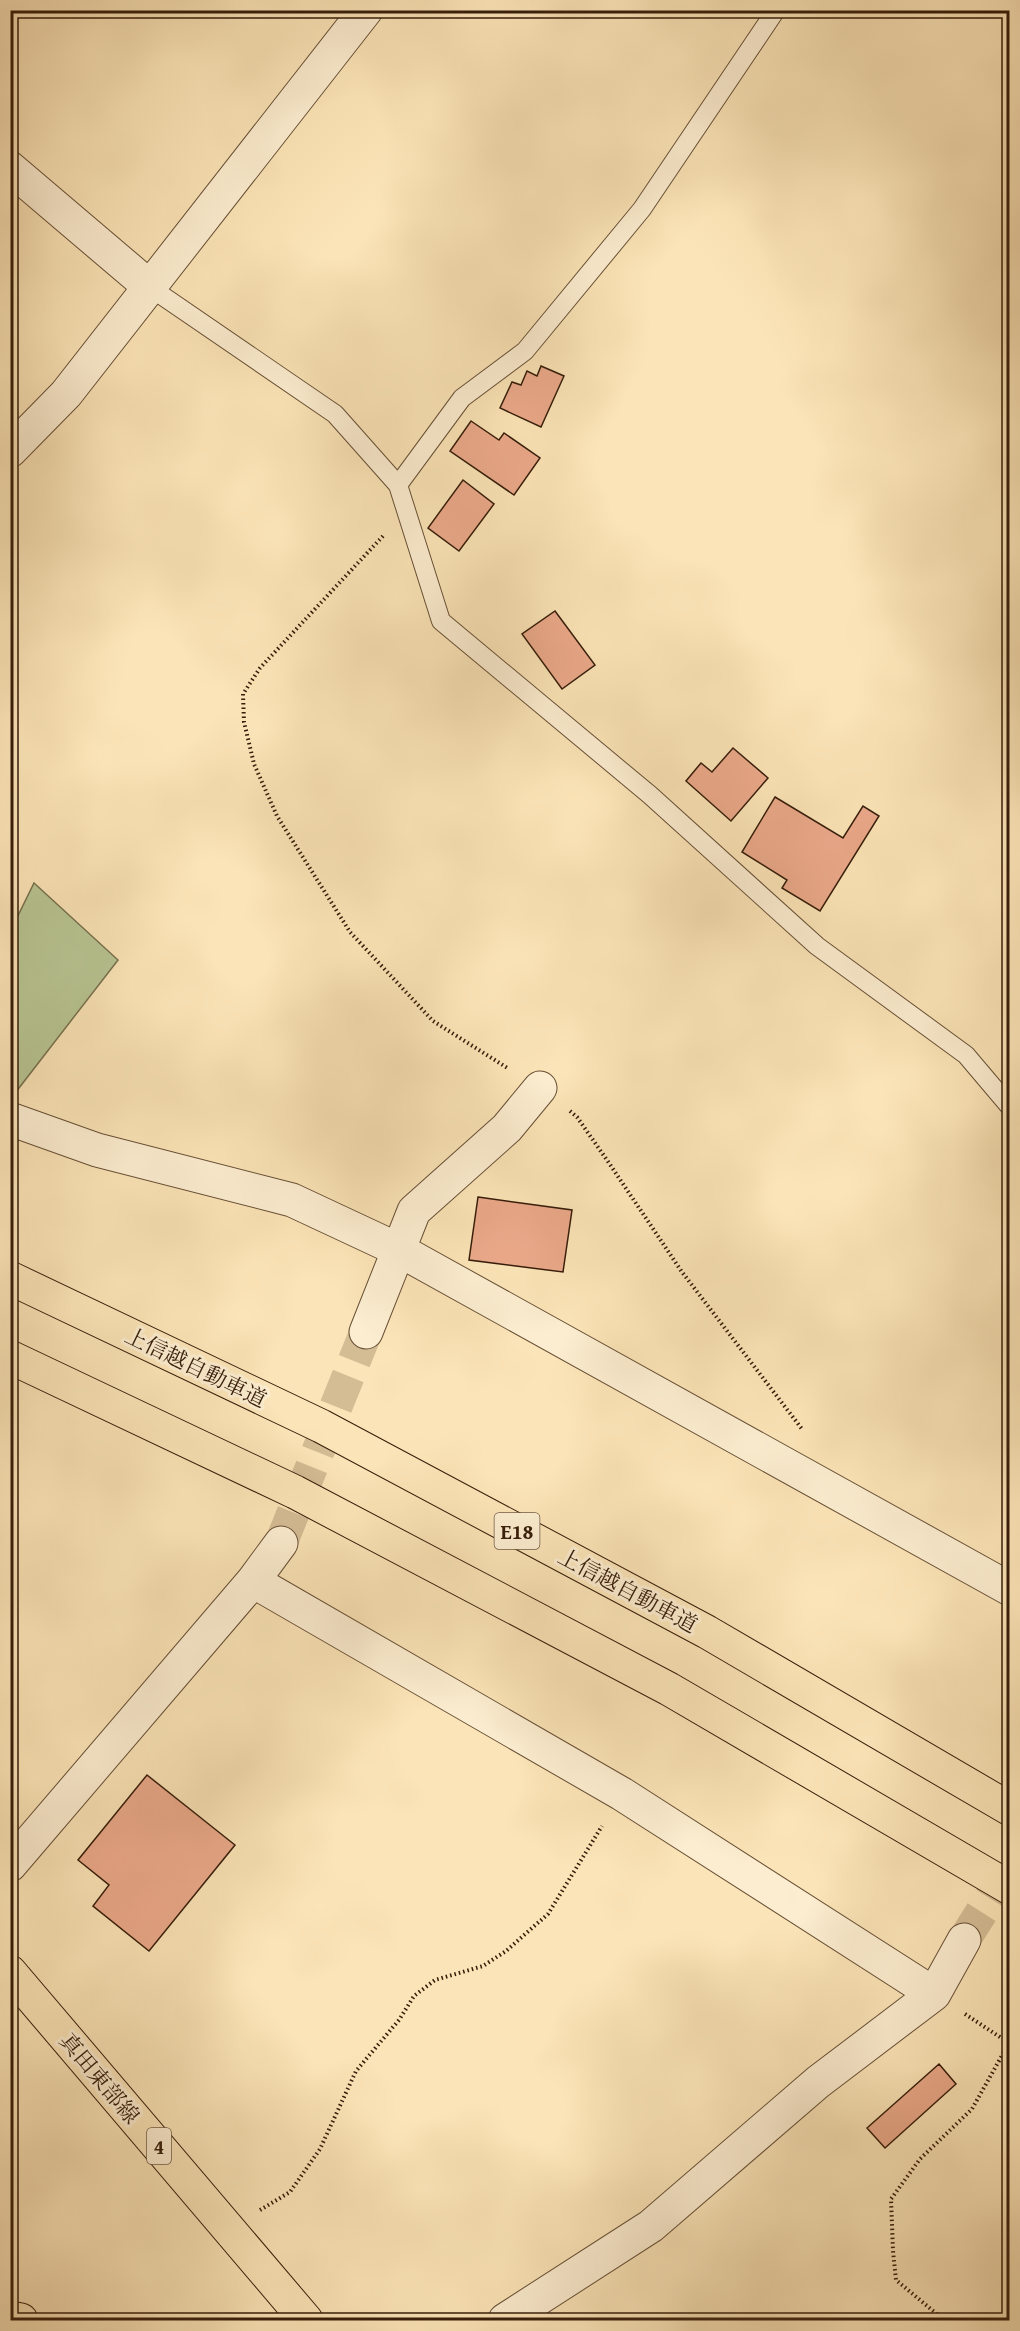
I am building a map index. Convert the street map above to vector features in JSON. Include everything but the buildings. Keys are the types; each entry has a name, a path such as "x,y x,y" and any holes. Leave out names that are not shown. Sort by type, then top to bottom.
{"main road":[{"name":"上信越自動車道","path":"10,1278 321,1426 707,1632 1010,1809"},
{"path":"10,1358 295,1492 648,1678 1010,1888"},
{"name":"真田東部線","path":"10,1972 306,2320"},
{"path":"10,2318 21,2320"}],"street":[{"path":"10,451 66,394 366,10"},
{"path":"10,168 151,288"},
{"path":"366,1332 414,1211 507,1128 540,1088"},
{"path":"10,1119 97,1150 292,1200 399,1250 1010,1589"},
{"path":"10,1865 253,1581 281,1543"},
{"path":"253,1581 622,1794 934,1994"},
{"path":"506,2320 651,2226 818,2082 934,1994 964,1940"}],"lane":[{"path":"398,485 462,398 525,351 642,209 776,10"},
{"path":"151,288 335,414 398,485 441,621 650,795 817,946 966,1055 1010,1107"}],"path":[{"path":"406,511 260,668 243,694 244,722 254,764 277,816 350,932 434,1021 540,1088 577,1117 682,1272 806,1434"},
{"path":"229,2229 290,2192 320,2149 356,2071 399,2020 414,1996 435,1980 483,1966 506,1951 548,1914 622,1794"},
{"path":"934,1994 1009,2044 972,2109 920,2159 891,2199 896,2280 944,2320"}],"green space":[{"path":"34,883 118,960 12,1097 10,1095 11,930"}],"tunnel":[{"path":"281,1543 366,1332"},
{"path":"964,1940 1010,1867"}]}
